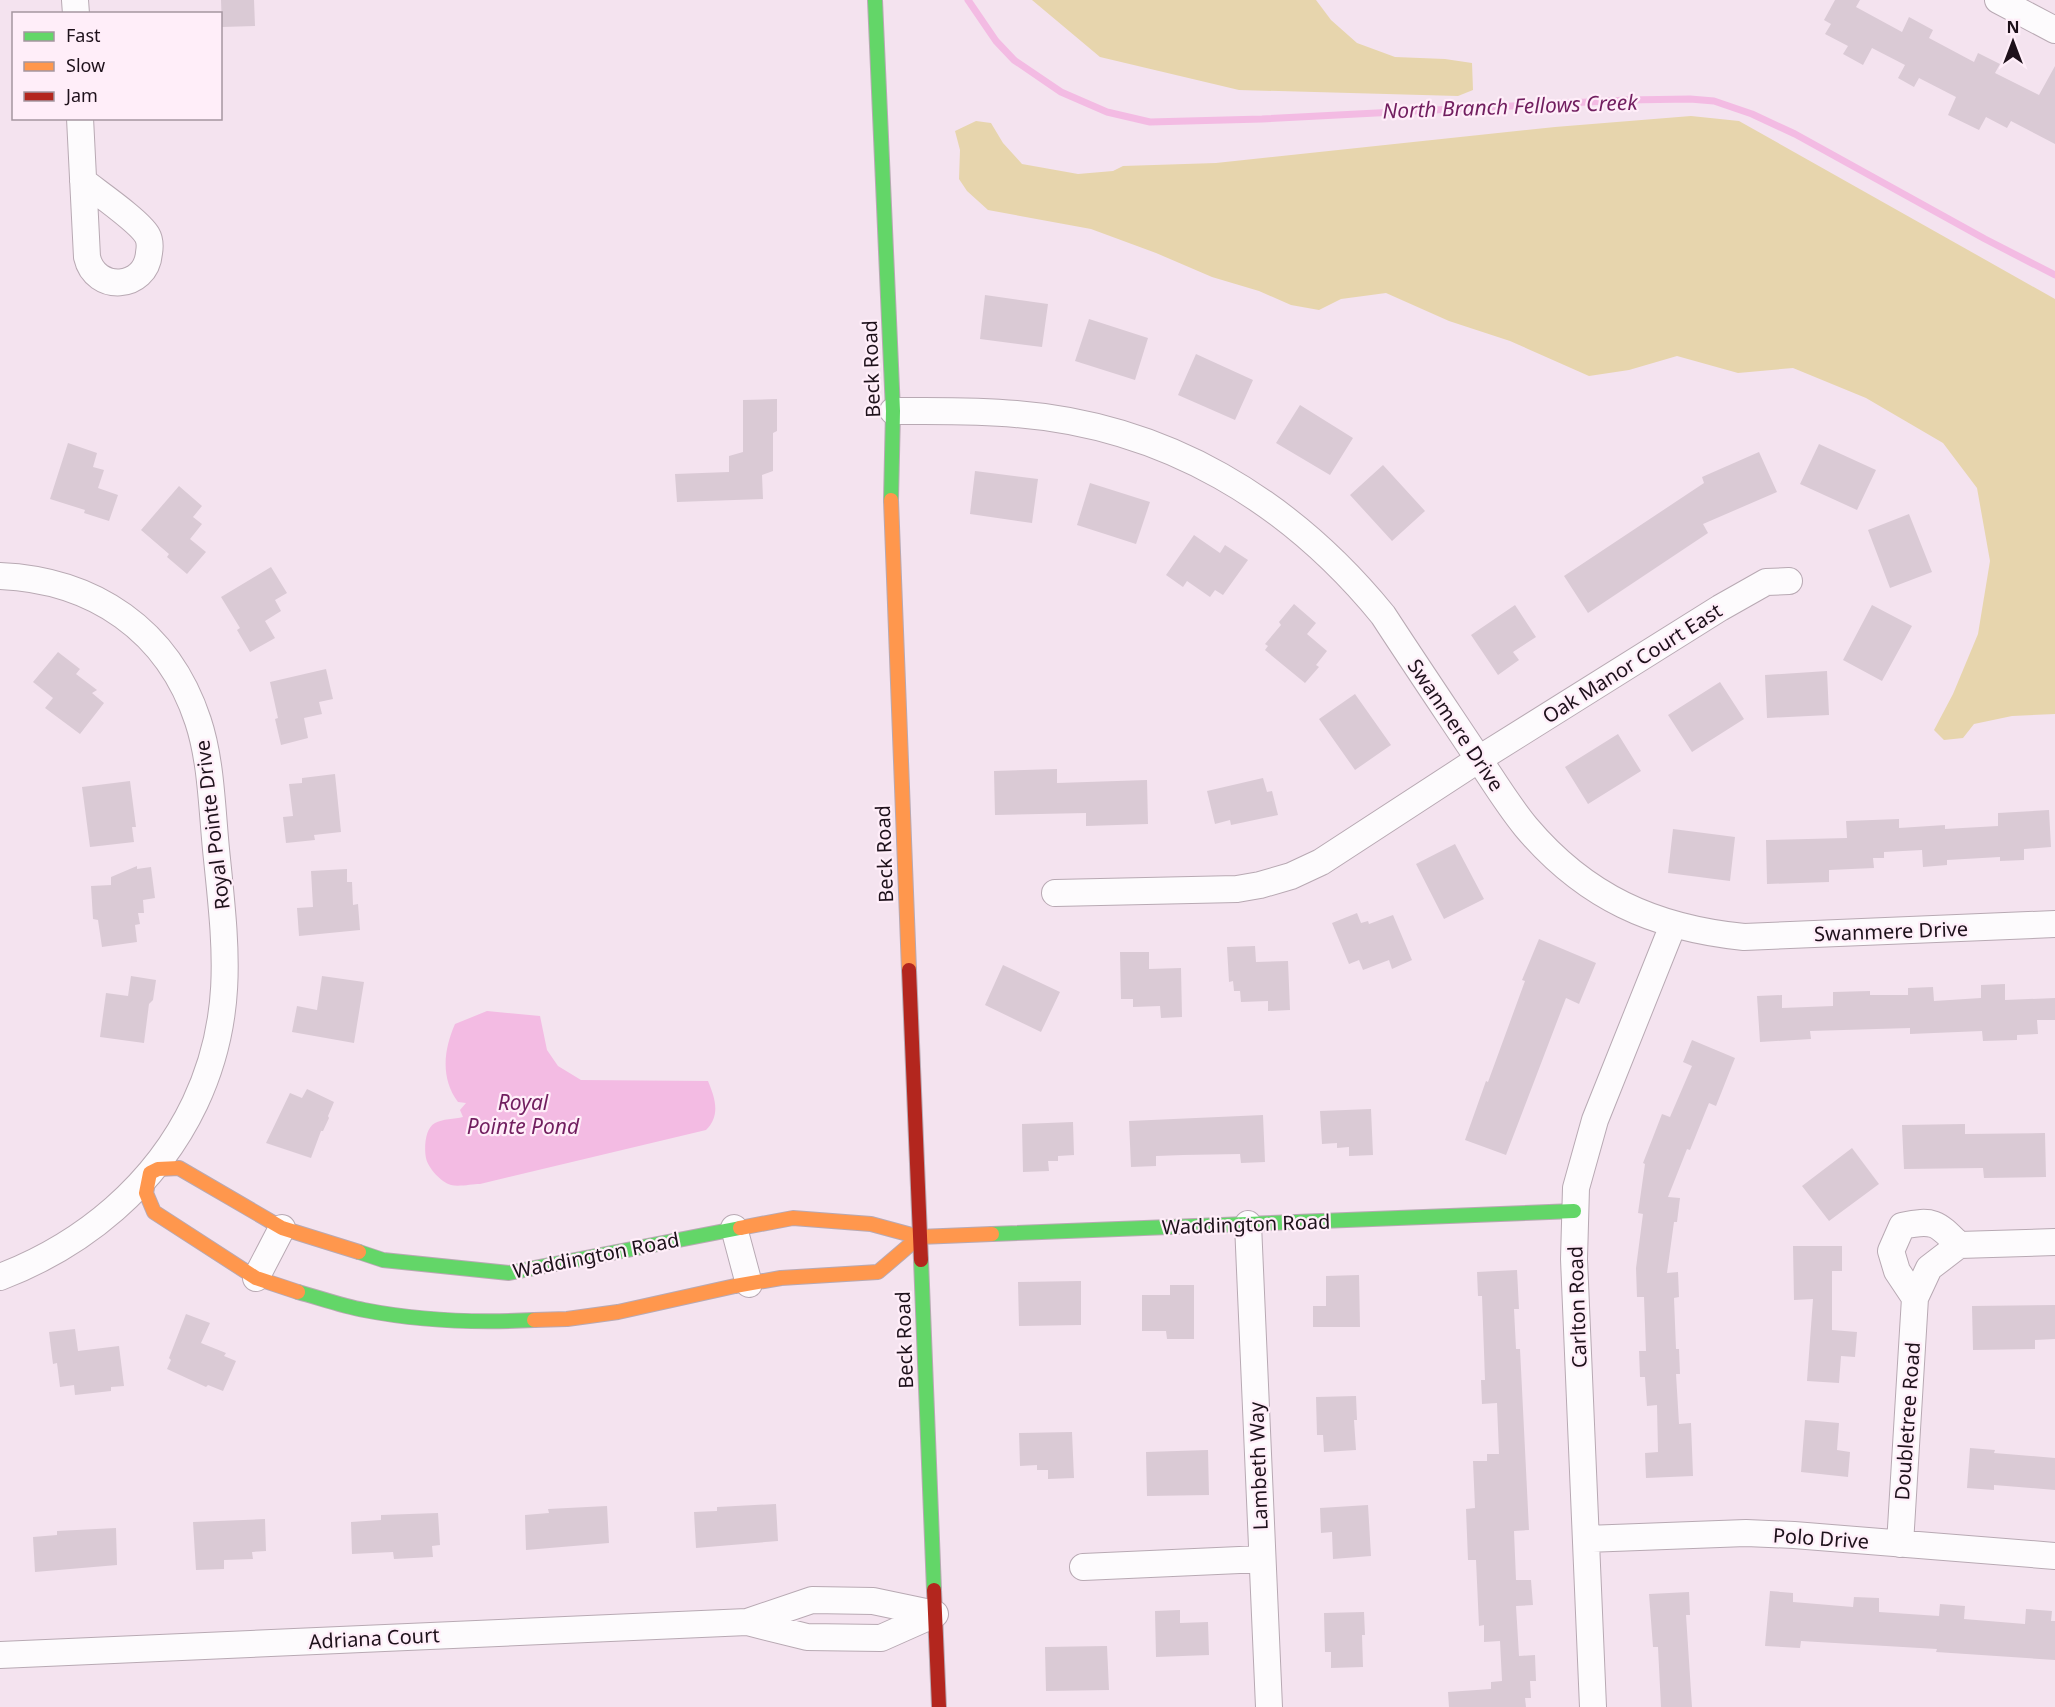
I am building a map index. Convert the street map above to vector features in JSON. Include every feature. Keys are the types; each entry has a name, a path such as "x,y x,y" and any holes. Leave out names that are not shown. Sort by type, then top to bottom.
{"street":[{"name":"Beck Road","path":"875,0 893,411 891,505 939,1707"},
{"path":"1998,0 2055,30"},
{"path":"80,120 83,181"},
{"name":"Swanmere Drive","path":"893,411 1008,413 1068,421 1116,433 1160,447 1203,466 1271,507 1326,553 1383,615 1525,826 1565,867 1612,900 1673,925 1708,934 1744,937 2055,924"},
{"name":"Royal Pointe Drive","path":"0,576 29,578 66,586 102,602 127,619 151,640 172,667 188,694 199,723 206,761 226,942 225,993 219,1031 206,1077 179,1134 150,1173 116,1208 88,1231 46,1257 0,1277"},
{"name":"Oak Manor Court East","path":"1055,893 1236,889 1291,876 1321,862 1479,759 1720,608 1766,582 1789,581"},
{"name":"Carlton Road","path":"1593,1707 1574,1259 1576,1188 1595,1120 1673,925"},
{"path":"179,1134 177,1144 179,1155 188,1172"},
{"name":"Waddington Road","path":"150,1173 179,1168 282,1228 383,1260 509,1273 793,1218 871,1224 919,1237 1574,1211"},
{"path":"150,1173 145,1185 146,1196 154,1212"},
{"path":"116,1208 125,1205 154,1212 256,1278 292,1291 364,1310 433,1320 499,1322 567,1319 618,1312 781,1278 878,1272 919,1237"},
{"path":"1915,1298 1897,1271 1891,1251 1902,1226 1925,1221 1942,1228 1959,1245 2055,1242"},
{"name":"Lambeth Way","path":"1248,1224 1269,1707"},
{"path":"256,1278 282,1228"},
{"path":"734,1228 749,1284"},
{"name":"Doubletree Road","path":"1900,1544 1915,1298 1929,1268 1959,1245"},
{"name":"Polo Drive","path":"1586,1539 1746,1533 2055,1556"},
{"path":"1083,1567 1262,1559"},
{"name":"Adriana Court","path":"0,1655 747,1622 812,1600 873,1601 935,1614"},
{"name":"Adriana Court","path":"747,1622 807,1637 881,1638 935,1614"}],"shaded area":[{"path":"1032,0 1316,0 1331,20 1357,43 1395,57 1445,59 1472,63 1473,90 1458,96 1239,90 1100,57"},
{"path":"1691,116 1739,121 2055,299 2055,714 2012,716 1974,724 1963,738 1944,740 1934,730 1953,694 1978,634 1990,561 1977,488 1943,443 1866,398 1793,368 1738,373 1677,356 1629,370 1589,376 1510,341 1449,321 1386,293 1341,299 1319,310 1291,305 1259,291 1212,277 1091,229 988,210 967,191 959,179 960,150 955,131 976,121 991,123 1003,143 1022,164 1078,174 1113,171 1123,166 1216,163 1555,127"}],"water":[{"name":"Royal Pointe Pond","path":"487,1011 540,1016 547,1050 558,1066 581,1080 708,1081 715,1106 714,1118 706,1130 480,1184 451,1185 443,1181 429,1166 425,1154 426,1139 429,1129 435,1123 463,1117 460,1110 466,1103 458,1102 448,1083 446,1053 448,1043 455,1024"}],"building":[{"path":"221,0 254,0 255,26 222,27"},
{"path":"1835,0 1860,0 1856,7 1902,32 1909,17 1933,30 1929,38 1974,62 1978,53 2000,64 1995,73 2039,95 2055,66 2055,144 2011,121 2007,128 1986,117 1979,130 1948,115 1956,97 1919,78 1914,87 1898,78 1905,65 1872,48 1863,65 1843,54 1848,46 1825,34 1831,24 1824,20"},
{"path":"985,295 1048,304 1042,347 980,339"},
{"path":"1089,319 1148,338 1135,380 1075,361"},
{"path":"1196,354 1253,380 1235,420 1178,395"},
{"path":"777,399 777,431 773,433 773,471 762,475 763,499 677,502 675,474 729,472 729,456 743,452 743,400"},
{"path":"1300,405 1353,438 1330,475 1276,443"},
{"path":"68,443 97,453 93,467 104,470 98,488 118,495 109,521 84,513 85,510 50,499"},
{"path":"1819,444 1876,470 1857,510 1800,484"},
{"path":"1759,452 1777,492 1703,524 1708,533 1588,613 1564,576 1704,483 1702,477"},
{"path":"1383,465 1425,511 1392,541 1350,495"},
{"path":"975,471 1038,479 1032,523 970,514"},
{"path":"1090,483 1150,502 1136,544 1077,525"},
{"path":"179,486 202,506 193,517 202,524 190,539 206,552 187,574 167,557 169,554 141,530"},
{"path":"1909,514 1932,572 1890,588 1868,530"},
{"path":"1194,535 1220,553 1225,545 1248,560 1223,595 1215,590 1210,597 1187,581 1183,587 1166,575"},
{"path":"271,567 287,593 275,600 281,611 265,621 275,638 250,652 237,630 240,628 221,597"},
{"path":"1294,604 1316,623 1307,634 1327,651 1316,665 1319,667 1305,683 1265,650 1268,646 1265,644 1281,625 1279,622"},
{"path":"1515,605 1536,637 1513,652 1519,660 1498,675 1471,635"},
{"path":"1872,605 1912,626 1882,681 1843,660"},
{"path":"58,652 80,669 76,674 97,690 92,693 104,703 80,734 45,708 53,698 33,682"},
{"path":"326,669 333,699 319,702 322,714 304,718 308,738 281,745 270,682"},
{"path":"1827,671 1829,715 1767,718 1765,675"},
{"path":"1720,682 1744,719 1692,752 1668,715"},
{"path":"1355,694 1391,745 1355,770 1319,719"},
{"path":"1618,734 1641,771 1588,804 1565,767"},
{"path":"1057,769 1057,783 1147,780 1148,824 1086,826 1086,813 995,815 994,771"},
{"path":"335,774 341,832 314,835 315,840 286,843 283,817 293,816 289,784 302,783 302,778"},
{"path":"1263,778 1267,792 1272,791 1278,815 1231,825 1230,820 1215,824 1207,791"},
{"path":"130,781 136,827 132,827 134,842 90,847 82,787"},
{"path":"2049,810 2051,847 2024,849 2024,860 2000,861 2000,857 1947,860 1947,865 1923,867 1922,850 1884,852 1884,858 1873,858 1874,868 1829,870 1829,882 1767,884 1766,840 1847,838 1846,821 1899,819 1899,828 1945,825 1945,829 1998,826 1998,813"},
{"path":"1673,829 1735,837 1730,881 1668,873"},
{"path":"1455,844 1484,899 1444,919 1416,864"},
{"path":"137,866 137,869 151,867 155,898 143,900 144,913 138,913 140,924 135,925 137,942 102,947 98,920 93,919 91,886 111,885 111,877"},
{"path":"347,869 347,882 352,882 353,905 358,904 360,930 299,936 297,908 313,907 311,871"},
{"path":"1357,913 1361,923 1368,921 1369,924 1393,915 1412,960 1392,969 1389,960 1363,970 1359,960 1349,964 1332,923"},
{"path":"1539,939 1596,963 1579,1004 1566,998 1506,1155 1465,1140"},
{"path":"1255,946 1256,962 1288,961 1290,1010 1268,1011 1268,1001 1241,1002 1240,991 1234,991 1233,981 1229,982 1227,947"},
{"path":"1120,952 1149,952 1149,969 1181,968 1182,1017 1161,1018 1160,1006 1133,1007 1133,999 1121,999"},
{"path":"1003,965 1060,992 1041,1032 985,1005"},
{"path":"131,976 156,980 153,1000 149,1004 144,1043 100,1037 106,993 128,996"},
{"path":"322,976 364,982 354,1043 292,1032 297,1006 317,1010"},
{"path":"2005,984 2005,1000 2055,998 2055,1020 2037,1020 2038,1034 2017,1035 2017,1040 1983,1041 1982,1031 1910,1034 1910,1028 1810,1031 1811,1039 1760,1042 1757,996 1782,995 1782,1008 1833,1006 1833,992 1870,991 1870,995 1908,995 1908,988 1933,987 1934,1001 1981,998 1981,985"},
{"path":"1692,1040 1735,1058 1716,1106 1709,1103 1668,1197 1680,1198 1677,1222 1674,1222 1667,1273 1678,1272 1679,1297 1674,1298 1676,1349 1679,1349 1680,1374 1676,1374 1679,1424 1691,1423 1693,1476 1646,1478 1645,1453 1658,1452 1657,1405 1647,1406 1645,1377 1640,1377 1639,1351 1646,1351 1644,1297 1637,1297 1636,1268 1643,1214 1638,1213 1645,1164 1643,1163 1662,1114 1670,1117 1692,1066 1683,1062"},
{"path":"307,1089 334,1102 311,1158 266,1143 290,1093 302,1098"},
{"path":"1371,1109 1373,1155 1349,1156 1349,1147 1337,1148 1337,1143 1322,1144 1320,1111"},
{"path":"1263,1115 1265,1162 1241,1163 1240,1154 1156,1156 1156,1166 1131,1167 1129,1121"},
{"path":"1073,1122 1074,1155 1058,1156 1058,1161 1048,1161 1049,1171 1023,1172 1022,1124"},
{"path":"1965,1124 1965,1134 2045,1133 2046,1177 1984,1178 1983,1168 1904,1169 1902,1125"},
{"path":"1852,1148 1879,1184 1829,1221 1802,1186"},
{"path":"1793,1246 1842,1246 1842,1271 1832,1271 1832,1330 1857,1332 1855,1357 1841,1356 1839,1383 1807,1381 1813,1299 1794,1300"},
{"path":"1517,1270 1519,1309 1514,1309 1516,1349 1520,1349 1529,1530 1514,1531 1516,1580 1531,1580 1533,1605 1516,1606 1519,1656 1535,1655 1536,1681 1530,1681 1531,1698 1525,1698 1526,1707 1449,1707 1448,1692 1491,1689 1491,1682 1502,1681 1500,1641 1484,1642 1484,1625 1479,1626 1476,1560 1468,1560 1466,1509 1475,1508 1473,1461 1487,1461 1487,1454 1499,1454 1497,1403 1482,1404 1481,1380 1485,1380 1482,1296 1478,1296 1477,1272"},
{"path":"1359,1275 1360,1327 1313,1327 1313,1306 1326,1306 1326,1276"},
{"path":"1081,1281 1081,1325 1019,1326 1018,1282"},
{"path":"1170,1285 1194,1285 1194,1339 1167,1339 1166,1331 1142,1331 1142,1295 1170,1295"},
{"path":"2055,1305 2055,1339 2035,1340 2035,1349 1973,1350 1972,1306"},
{"path":"186,1314 210,1323 201,1343 226,1353 224,1356 236,1361 223,1391 208,1385 206,1387 167,1369"},
{"path":"75,1329 78,1351 119,1346 124,1386 111,1387 111,1391 75,1395 74,1385 60,1387 57,1363 53,1364 49,1332"},
{"path":"1356,1396 1357,1420 1354,1420 1356,1450 1324,1452 1323,1435 1317,1435 1316,1397"},
{"path":"1805,1420 1839,1423 1837,1450 1850,1452 1848,1477 1801,1472"},
{"path":"1072,1432 1074,1478 1048,1479 1048,1470 1037,1470 1037,1465 1020,1466 1019,1433"},
{"path":"1970,1448 1995,1450 1994,1453 2055,1458 2055,1490 1994,1485 1994,1490 1967,1488"},
{"path":"1208,1450 1209,1495 1147,1496 1146,1452"},
{"path":"776,1504 778,1541 696,1548 694,1512 717,1511 717,1507"},
{"path":"1368,1505 1371,1556 1333,1559 1332,1532 1321,1533 1320,1508"},
{"path":"607,1506 609,1543 526,1550 525,1515 549,1513 548,1509"},
{"path":"438,1513 440,1545 432,1546 433,1557 394,1559 393,1552 352,1554 351,1522 381,1520 381,1515"},
{"path":"265,1519 266,1551 252,1552 253,1559 224,1560 224,1569 196,1570 193,1522"},
{"path":"116,1528 117,1565 35,1572 33,1537 57,1535 57,1531"},
{"path":"1770,1591 1793,1593 1793,1602 1853,1607 1854,1597 1879,1598 1879,1612 1939,1616 1940,1604 1965,1606 1964,1619 2025,1624 2026,1609 2052,1611 2051,1621 2055,1621 2055,1660 1936,1652 1937,1649 1801,1641 1800,1648 1765,1646"},
{"path":"1689,1592 1690,1615 1686,1615 1692,1707 1661,1707 1658,1647 1653,1647 1649,1594"},
{"path":"1180,1610 1180,1623 1208,1622 1209,1655 1156,1657 1155,1611"},
{"path":"1364,1612 1363,1667 1331,1668 1331,1652 1325,1652 1324,1613"},
{"path":"1107,1646 1109,1690 1046,1691 1045,1647"}],"waterway":[{"name":"North Branch Fellows Creek","path":"968,0 996,41 1014,60 1061,92 1107,112 1150,122 1262,119 1627,100 1714,101 1752,114 1795,134 2055,275"}],"traffic: fast":[{"path":"875,0 893,411 891,500"},
{"path":"992,1234 1574,1211"},
{"path":"359,1252 383,1260 509,1273 740,1228"},
{"path":"921,1260 934,1590"},
{"path":"298,1292 356,1308 406,1317 470,1321 534,1320"}],"traffic: slow":[{"path":"891,500 909,970"},
{"path":"298,1292 256,1278 154,1212 146,1193 150,1173 158,1169 179,1168 282,1228 359,1252"},
{"path":"740,1228 793,1218 871,1224 919,1237 992,1234"},
{"path":"534,1320 567,1319 618,1312 781,1278 878,1272 919,1237"}],"traffic: jam":[{"path":"909,970 921,1260"},
{"path":"934,1590 939,1707"}]}
